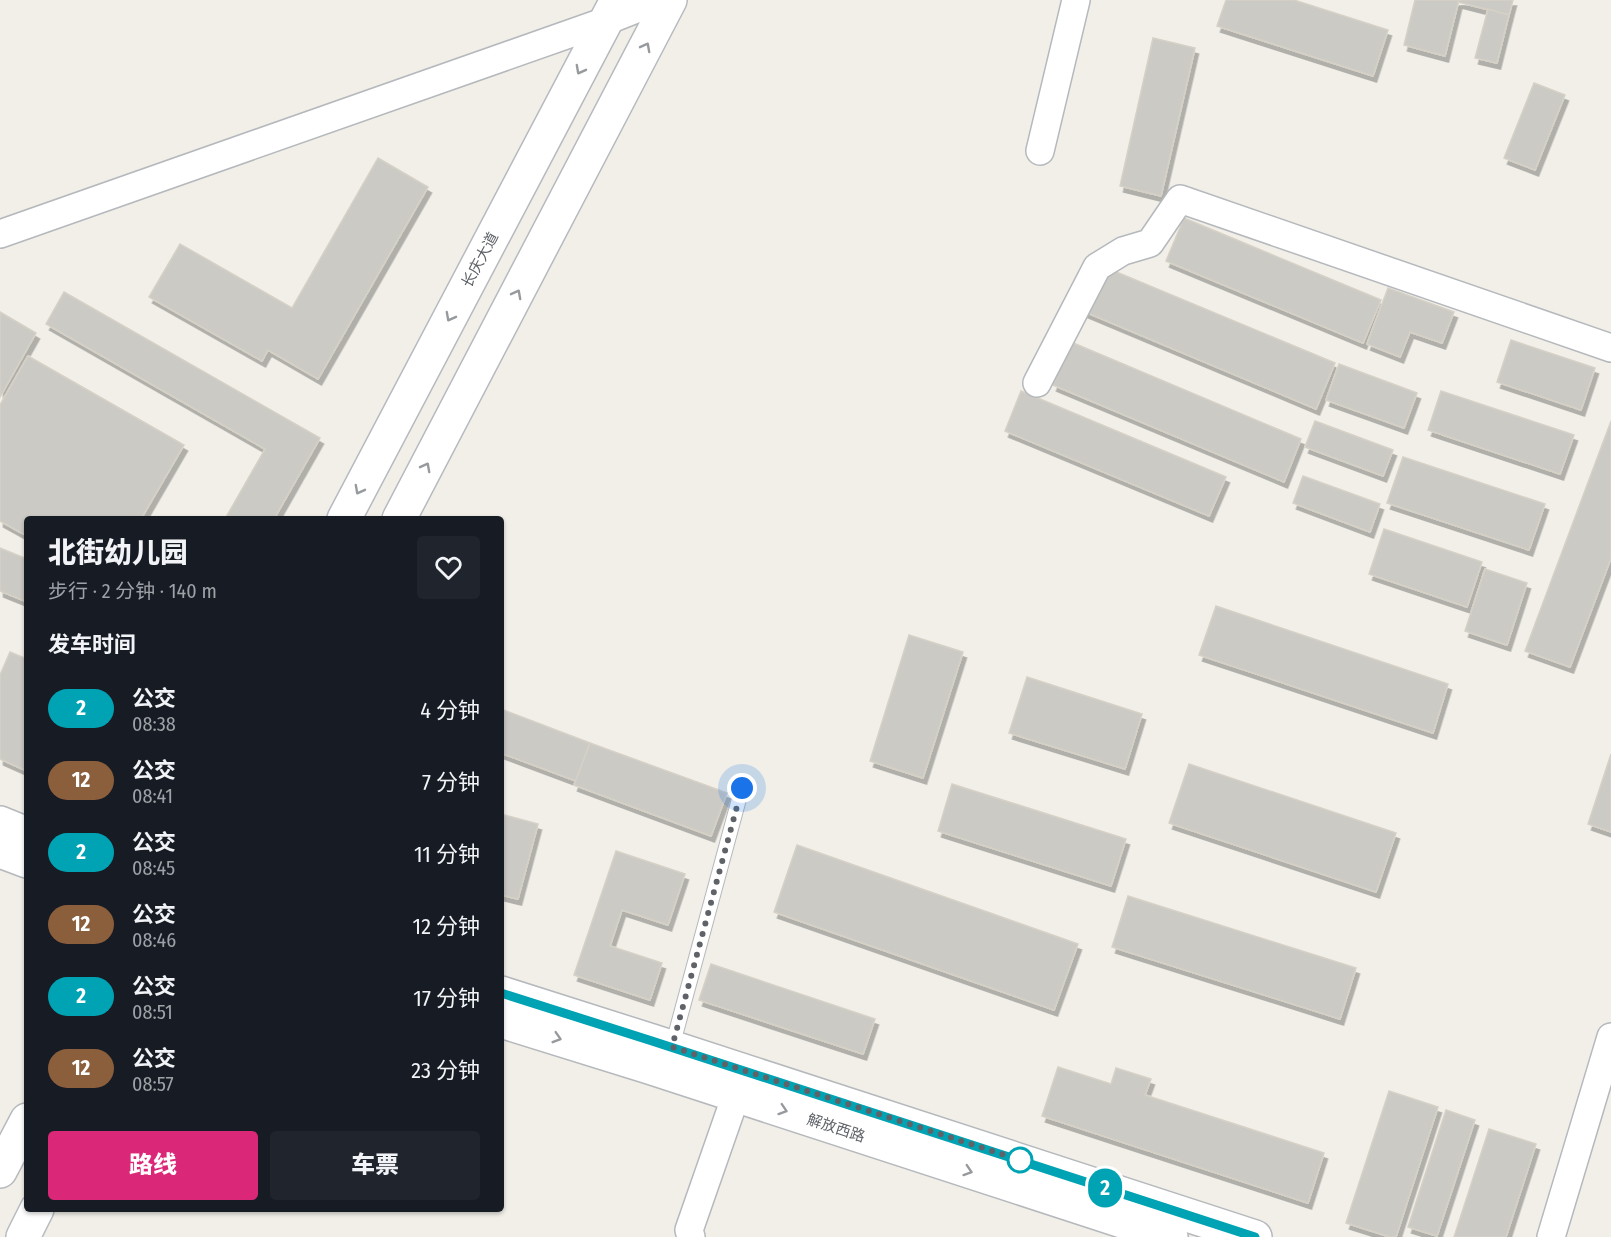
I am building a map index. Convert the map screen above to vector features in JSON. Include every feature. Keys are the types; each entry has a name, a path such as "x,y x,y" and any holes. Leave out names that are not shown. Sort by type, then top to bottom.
{"street":[{"path":"0,234 611,10 659,0"},
{"path":"401,516 670,0"},
{"path":"1040,151 1076,0"},
{"name":"长庆大道","path":"346,516 611,10"},
{"path":"1037,382 1097,267 1123,251 1150,243 1180,199 1611,348"},
{"path":"0,823 24,833"},
{"path":"0,851 24,860"},
{"name":"解放西路","path":"504,994 669,1060 740,1083 1255,1237"},
{"name":"解放西路","path":"504,1022 669,1060"},
{"path":"1551,1237 1611,1037"},
{"path":"692,1237 689,1230 740,1083"},
{"name":"解放西路","path":"740,1083 1171,1237"},
{"path":"0,1171 24,1126"},
{"path":"23,1237 36,1212"}],"lane":[{"path":"669,1060 742,788"}],"building":[{"path":"1226,0 1294,0 1388,30 1373,76 1217,26"},
{"path":"1415,0 1459,0 1445,56 1404,45"},
{"path":"1459,0 1513,0 1509,15 1458,2"},
{"path":"1488,9 1509,15 1497,63 1475,58"},
{"path":"1153,38 1195,48 1161,196 1120,186"},
{"path":"1534,83 1565,95 1535,170 1504,158"},
{"path":"378,158 428,187 318,379 268,350 262,361 149,297 180,244 292,308"},
{"path":"1184,218 1381,300 1363,343 1166,261"},
{"path":"1102,266 1335,363 1316,409 1083,311"},
{"path":"1388,288 1454,312 1442,343 1410,332 1400,357 1367,344"},
{"path":"64,292 320,438 276,516 227,516 265,449 46,324"},
{"path":"0,312 36,333 0,397"},
{"path":"1511,340 1595,368 1581,410 1497,382"},
{"path":"1071,342 1301,439 1284,482 1053,385"},
{"path":"28,356 184,445 143,516 24,516 24,534 0,521 0,405"},
{"path":"1339,364 1417,393 1404,428 1326,400"},
{"path":"1021,391 1226,477 1209,516 1005,431"},
{"path":"1441,391 1574,435 1560,474 1428,430"},
{"path":"1315,421 1393,450 1383,476 1305,447"},
{"path":"1611,421 1611,558 1570,667 1525,651"},
{"path":"1403,457 1545,504 1529,550 1387,503"},
{"path":"1303,476 1380,504 1370,532 1293,503"},
{"path":"1384,529 1482,562 1467,607 1369,574"},
{"path":"0,548 24,558 24,601 0,591"},
{"path":"1485,569 1527,583 1507,645 1465,631"},
{"path":"1216,606 1448,684 1433,733 1199,655"},
{"path":"909,635 963,652 923,778 870,761"},
{"path":"10,652 24,658 24,770 0,759 0,675"},
{"path":"1027,677 1142,714 1125,769 1009,733"},
{"path":"504,710 590,743 576,781 504,754"},
{"path":"590,743 727,793 711,836 574,785"},
{"path":"1611,754 1611,832 1588,824"},
{"path":"1189,764 1396,833 1376,892 1169,823"},
{"path":"952,784 1126,839 1111,886 938,831"},
{"path":"504,815 538,824 518,899 504,896"},
{"path":"797,845 1078,944 1054,1010 774,912"},
{"path":"616,851 685,874 668,925 622,910 610,946 662,963 650,1000 574,975"},
{"path":"1128,896 1356,968 1340,1019 1112,947"},
{"path":"711,964 875,1019 863,1054 699,1000"},
{"path":"1058,1067 1111,1084 1116,1068 1151,1079 1145,1095 1324,1153 1308,1203 1042,1116"},
{"path":"1389,1091 1438,1107 1396,1237 1346,1223"},
{"path":"1446,1110 1475,1120 1437,1236 1408,1227"},
{"path":"1489,1129 1536,1144 1506,1237 1454,1237"}],"bus line":[{"name":"2","path":"504,994 1255,1237"}],"route":[{"path":"742,788 672,1047 1020,1160"}]}
